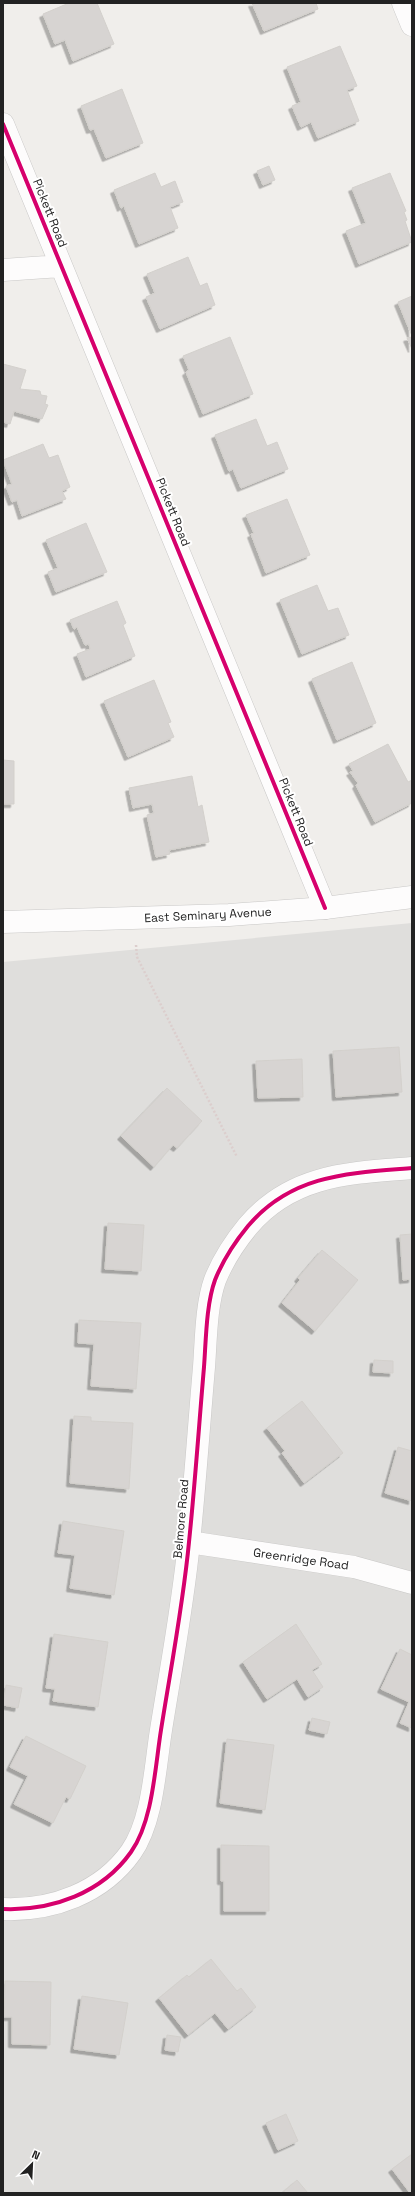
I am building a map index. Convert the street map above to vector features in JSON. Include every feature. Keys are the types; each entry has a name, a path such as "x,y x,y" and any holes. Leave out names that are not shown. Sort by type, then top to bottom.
{"street":[{"path":"403,3 412,25"},
{"name":"Pickett Road","path":"3,124 60,266 325,908"},
{"path":"3,270 60,266"},
{"name":"East Seminary Avenue","path":"3,922 229,916 325,908 412,897"},
{"name":"Belmore Road","path":"3,1909 51,1905 74,1897 96,1885 119,1866 131,1852 142,1831 152,1787 189,1542 207,1324 214,1282 228,1253 249,1225 276,1201 309,1182 343,1173 412,1168"},
{"name":"Greenridge Road","path":"189,1542 354,1566 412,1583"}],"path":[{"path":"137,957 237,1157"}],"shaded area":[{"path":"412,923 412,2193 3,2193 3,962"}],"building":[{"path":"69,3 97,3 114,44 73,61 65,40 55,44 43,14"},
{"path":"252,3 316,3 318,9 264,31"},
{"path":"340,46 357,86 347,90 359,121 318,138 311,122 301,127 292,106 301,102 287,67"},
{"path":"122,89 143,143 106,158 94,129 90,130 81,106"},
{"path":"269,166 275,180 263,185 257,171"},
{"path":"155,173 161,187 175,181 183,202 170,207 178,228 139,244 124,206 121,208 114,190"},
{"path":"390,173 406,211 404,212 407,220 405,221 412,242 359,264 346,231 366,223 352,188"},
{"path":"188,257 200,286 207,283 215,305 160,329 146,297 155,293 147,274"},
{"path":"412,296 412,336 398,302"},
{"path":"230,337 253,394 203,414 186,372 189,370 183,356"},
{"path":"412,337 412,349 407,338"},
{"path":"3,364 26,370 20,389 40,391 41,395 47,396 45,404 48,405 42,419 14,411 10,424 3,422"},
{"path":"256,419 267,446 277,442 288,469 241,488 233,469 229,471 215,435"},
{"path":"43,444 49,458 58,455 70,487 62,491 66,499 22,516 17,500 12,502 6,486 12,484 3,460"},
{"path":"287,499 310,555 266,573 251,534 254,533 246,515"},
{"path":"86,523 107,572 56,592 48,572 58,568 46,540"},
{"path":"317,585 328,611 338,608 349,635 302,654 280,600"},
{"path":"117,601 126,623 123,625 135,656 86,677 77,654 90,649 89,644 85,645 77,627 74,629 70,620"},
{"path":"352,662 376,723 337,740 312,679"},
{"path":"154,680 171,722 168,723 174,737 128,757 104,701"},
{"path":"388,744 408,782 412,780 412,803 375,822 356,785 358,783 350,772 353,771 349,764"},
{"path":"3,760 14,761 14,804 3,804"},
{"path":"192,776 198,807 202,805 209,842 169,850 170,854 156,857 147,815 154,813 152,804 133,808 129,788"},
{"path":"399,1047 402,1092 336,1097 333,1051"},
{"path":"302,1059 303,1097 258,1098 256,1061"},
{"path":"167,1088 202,1121 177,1148 173,1145 154,1167 121,1136"},
{"path":"108,1223 144,1225 141,1271 105,1269"},
{"path":"412,1234 412,1279 403,1280 400,1235"},
{"path":"322,1250 358,1280 315,1331 282,1303 300,1280 298,1278"},
{"path":"79,1320 141,1323 136,1389 91,1386 94,1344 78,1343"},
{"path":"374,1360 393,1361 393,1373 373,1372"},
{"path":"302,1401 343,1453 304,1483 282,1453 285,1451 267,1428"},
{"path":"74,1416 91,1417 91,1421 133,1423 129,1489 70,1483"},
{"path":"398,1447 412,1451 412,1501 385,1493"},
{"path":"63,1521 124,1531 114,1595 70,1588 75,1555 58,1553"},
{"path":"296,1624 322,1664 312,1670 323,1687 308,1697 297,1679 267,1699 243,1662"},
{"path":"54,1634 108,1642 98,1707 53,1701 55,1689 46,1688"},
{"path":"400,1649 412,1655 412,1728 400,1723 409,1702 381,1689"},
{"path":"6,1685 22,1688 18,1708 3,1705"},
{"path":"312,1718 330,1722 327,1734 309,1730"},
{"path":"26,1736 86,1766 70,1799 66,1797 53,1823 14,1804 28,1776 10,1767"},
{"path":"227,1739 274,1745 265,1810 220,1803"},
{"path":"221,1845 269,1846 269,1911 224,1911 224,1881 221,1881"},
{"path":"211,1959 237,1991 241,1988 256,2007 228,2029 215,2013 188,2035 159,1998 187,1975 189,1977"},
{"path":"5,1981 51,1982 50,2045 12,2044 12,2017 4,2017"},
{"path":"82,1996 128,2003 119,2055 74,2049"},
{"path":"167,2035 181,2037 178,2052 165,2050"},
{"path":"286,2114 298,2141 278,2150 266,2123"},
{"path":"412,2154 412,2193 410,2193 392,2169"},
{"path":"297,2180 308,2193 285,2193 284,2191"}],"cycle path":[{"path":"3,124 325,908"},
{"path":"3,1909 40,1907 57,1903 91,1889 119,1866 131,1852 144,1825 149,1810 155,1777 186,1566 195,1476 208,1312 215,1280 225,1259 243,1232 265,1209 283,1196 303,1186 323,1179 344,1175 412,1168"}]}
